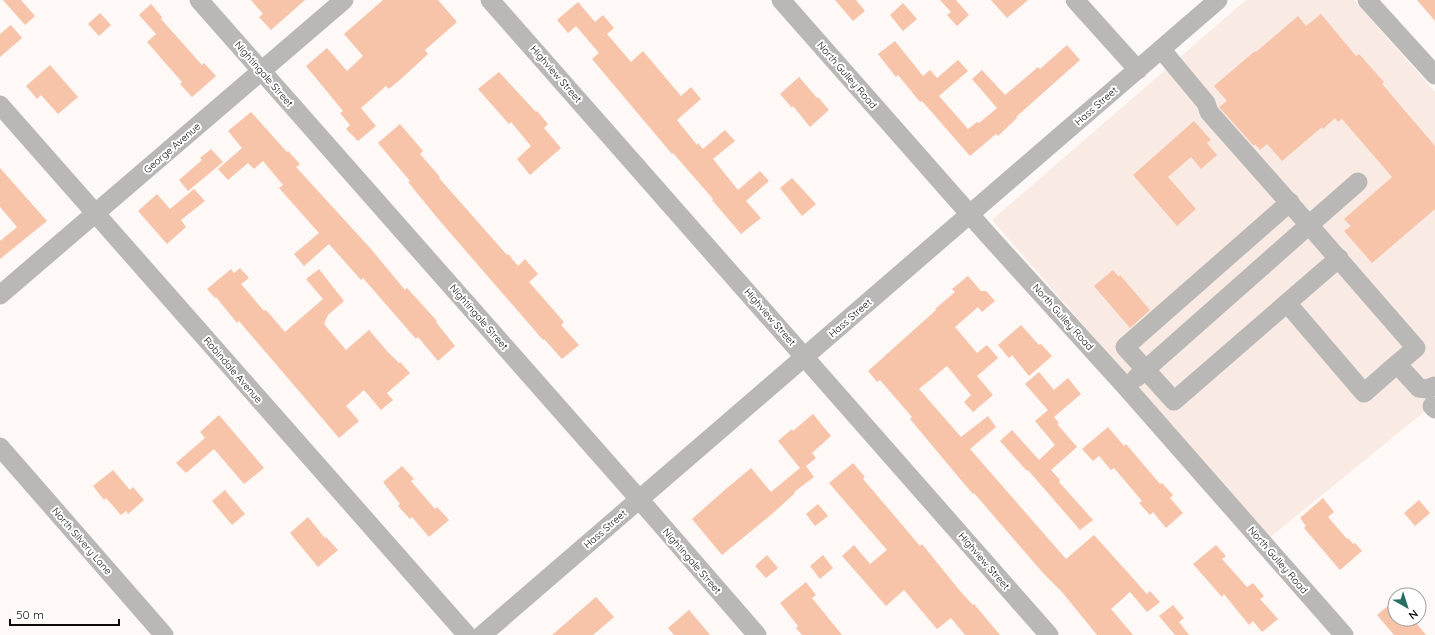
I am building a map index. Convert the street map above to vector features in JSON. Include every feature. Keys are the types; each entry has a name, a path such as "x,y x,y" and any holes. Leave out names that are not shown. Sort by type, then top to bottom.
{"street":[{"name":"Nightingale Street","path":"199,0 757,635"},
{"name":"George Avenue","path":"0,295 344,0"},
{"name":"Highview Street","path":"490,0 1049,635"},
{"name":"North Gulley Road","path":"781,0 970,215 1126,387 1344,635"},
{"path":"1076,0 1138,70"},
{"name":"Hass Street","path":"482,635 1218,0"},
{"path":"1367,0 1435,74"},
{"path":"1161,49 1206,103 1210,112 1416,348 1364,393 1287,303"},
{"name":"Robindale Avenue","path":"0,105 467,635"},
{"path":"1126,387 1358,182"},
{"path":"1174,402 1126,347 1290,202"},
{"path":"1153,418 1174,402 1339,258"},
{"path":"1397,364 1418,388 1427,389 1435,386"},
{"name":"North Silvery Lane","path":"0,447 164,635"}],"shaded area":[{"path":"1246,0 1354,0 1435,92 1435,403 1269,538 992,220"}],"building":[{"path":"3,0 21,0 35,16 25,25"},
{"path":"251,0 305,0 271,30 259,17 263,14"},
{"path":"383,0 438,0 457,22 425,50 428,54 402,78 389,89 386,86 361,108 376,126 358,141 346,129 350,125 340,113 343,111 306,66 327,48 347,71 363,56 344,34"},
{"path":"835,0 856,0 865,11 853,21"},
{"path":"940,0 956,0 969,15 957,26 947,15 951,12"},
{"path":"991,0 1028,0 1007,18"},
{"path":"1417,0 1435,0 1435,21"},
{"path":"578,2 595,22 603,15 614,28 607,34 631,62 643,51 681,96 691,87 701,99 677,120 697,145 698,143 703,149 725,130 735,141 713,159 738,190 760,171 769,181 746,201 761,218 741,234 712,200 713,199 673,153 672,154 592,59 599,53 576,26 568,33 557,20"},
{"path":"903,3 917,19 903,31 890,15"},
{"path":"151,4 162,17 161,19 202,65 204,63 216,76 192,97 180,84 182,82 147,42 156,34 139,15"},
{"path":"100,13 111,25 99,36 88,24"},
{"path":"1321,14 1356,56 1359,54 1384,82 1382,84 1435,146 1435,209 1372,263 1344,231 1351,226 1344,219 1392,177 1342,119 1338,122 1335,118 1323,129 1322,127 1282,161 1267,144 1260,150 1255,144 1254,146 1219,107 1227,101 1214,86 1298,16 1306,26"},
{"path":"11,25 22,38 0,57 0,34"},
{"path":"895,41 923,76 930,70 937,78 958,60 968,71 939,96 968,129 977,122 979,123 997,108 972,79 982,70 1005,95 1038,67 1040,69 1067,45 1080,60 1016,117 1017,118 998,136 996,134 970,156 922,101 920,102 898,75 896,77 878,54"},
{"path":"50,65 78,97 58,114 41,95 37,99 26,86"},
{"path":"499,72 548,124 544,128 561,148 530,175 517,159 531,146 511,122 509,124 478,89"},
{"path":"799,77 829,110 810,127 793,106 792,108 780,94"},
{"path":"251,112 287,152 288,151 300,164 296,167 371,249 405,290 407,288 437,321 436,322 455,346 438,361 418,337 416,339 363,278 361,280 329,244 304,266 294,254 319,233 279,188 283,185 263,161 254,169 248,163 228,180 218,169 242,148 228,131"},
{"path":"1194,121 1211,140 1207,143 1217,155 1201,169 1191,157 1168,177 1196,209 1177,226 1133,175"},
{"path":"400,124 423,151 420,154 440,177 439,178 507,255 508,254 518,266 525,259 538,274 529,282 564,322 561,325 579,345 562,359 544,339 543,340 439,220 408,182 410,181 378,143"},
{"path":"211,149 223,162 188,191 179,180 202,160 200,158"},
{"path":"0,168 47,221 0,259 0,241 17,227 0,207"},
{"path":"792,178 816,204 802,216 780,188"},
{"path":"194,189 205,201 181,220 186,227 167,244 138,211 157,194 170,209"},
{"path":"240,268 249,278 241,284 264,311 266,310 285,332 323,299 306,279 319,269 344,301 328,315 324,324 346,350 369,330 387,351 410,373 387,393 393,400 381,410 364,390 346,406 359,421 339,438 239,321 237,323 216,297 215,298 207,289 231,269 234,273"},
{"path":"1113,270 1119,277 1120,275 1150,310 1130,328 1094,286"},
{"path":"968,276 981,291 986,291 995,301 982,312 978,307 955,327 977,353 987,345 998,358 977,376 993,395 973,412 964,402 971,395 947,366 919,389 961,437 988,416 996,427 970,449 1066,559 1094,535 1147,594 1150,591 1160,602 1147,612 1130,592 1111,609 1133,635 1097,635 1062,592 1043,573 961,480 910,419 912,417 880,380 877,382 868,371 955,292 952,289"},
{"path":"1021,325 1039,345 1041,344 1052,356 1029,376 1012,355 1009,358 998,345"},
{"path":"1039,372 1054,390 1068,378 1081,394 1054,417 1025,384"},
{"path":"1048,410 1059,423 1057,424 1077,447 1051,470 1060,480 1059,482 1093,520 1080,530 1028,470 1027,471 1000,441 1012,430 1039,460 1055,445 1035,421"},
{"path":"813,414 831,436 812,453 816,458 806,466 814,477 794,492 795,493 772,514 722,555 692,519 751,468 771,492 800,468 778,441 792,429 793,431"},
{"path":"219,415 264,468 244,484 214,449 186,473 176,463 205,438 200,432"},
{"path":"1108,427 1124,446 1126,444 1160,484 1162,483 1173,495 1170,498 1183,513 1166,528 1153,512 1150,515 1139,503 1142,501 1114,468 1111,470 1099,456 1093,461 1082,449"},
{"path":"853,463 865,477 863,479 920,546 922,544 960,591 973,605 974,604 1000,635 965,635 951,618 937,629 904,590 886,606 842,556 854,545 870,564 887,550 829,483"},
{"path":"402,466 414,479 411,481 435,509 437,507 449,520 429,537 412,517 410,519 398,506 400,504 383,482"},
{"path":"113,470 130,490 133,487 144,500 128,514 126,511 121,515 106,498 104,500 93,486"},
{"path":"225,490 245,514 232,525 212,501"},
{"path":"1323,498 1334,512 1328,517 1347,539 1348,538 1353,544 1355,543 1362,551 1340,570 1304,528 1306,526 1300,518"},
{"path":"1419,500 1430,513 1415,526 1404,513"},
{"path":"818,504 828,516 815,526 806,514"},
{"path":"308,517 325,538 326,537 338,550 318,567 290,533"},
{"path":"1216,545 1226,556 1222,559 1247,587 1253,583 1264,596 1260,599 1278,619 1262,632 1253,621 1249,625 1224,594 1222,597 1193,564"},
{"path":"767,555 778,568 766,578 755,566"},
{"path":"823,555 833,568 820,579 810,566"},
{"path":"806,582 816,595 812,598 842,635 802,635 796,628 798,626 780,603"},
{"path":"596,597 614,617 593,635 552,635"},
{"path":"1173,605 1184,618 1179,622 1189,635 1175,635 1159,616"},
{"path":"1387,607 1387,627 1377,615"},
{"path":"689,610 710,635 674,635 668,628"},
{"path":"1387,627 1420,627 1426,635 1394,635"}]}
